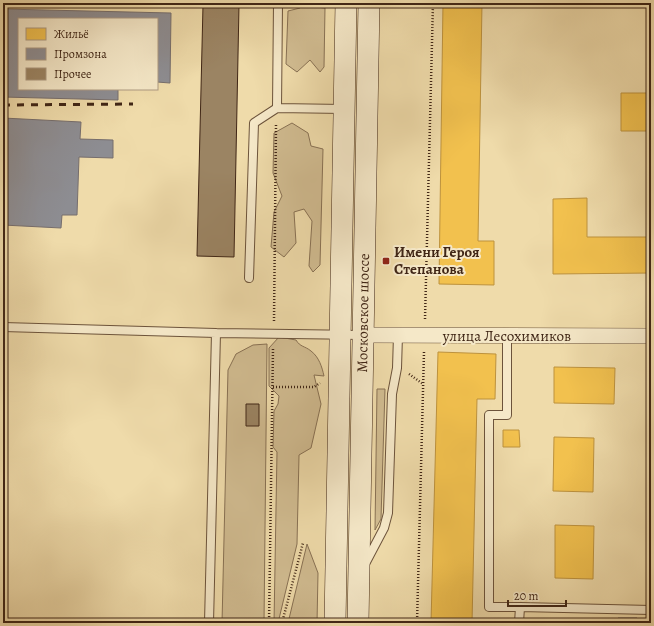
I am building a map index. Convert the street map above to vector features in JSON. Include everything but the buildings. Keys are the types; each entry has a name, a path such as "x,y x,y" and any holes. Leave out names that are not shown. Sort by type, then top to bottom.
{"main road":[{"name":"Московское шоссе","path":"335,623 346,3"},
{"name":"Московское шоссе","path":"358,623 369,3"}],"street":[{"name":"улица Лесохимиков","path":"363,335 651,336"}],"lane":[{"path":"277,108 278,3"},
{"path":"249,278 254,122 277,108 344,109"},
{"path":"3,327 216,333 363,335"},
{"path":"209,623 216,333"},
{"path":"359,582 367,560 384,528 388,513 392,394 397,368 398,335"},
{"path":"507,336 507,415 489,415 489,607 651,610"},
{"path":"519,623 520,607"}],"path":[{"path":"418,623 433,3"},
{"path":"274,323 277,108"},
{"path":"269,623 273,343"},
{"path":"408,373 423,385"},
{"path":"273,387 314,387 325,380"},
{"path":"282,623 303,543"}],"shaded area":[{"path":"302,3 315,3 316,7 325,8 324,67 320,72 310,60 297,72 286,64 288,11 300,8"},
{"path":"292,123 308,133 311,146 323,149 320,265 313,272 309,266 312,221 304,209 294,212 296,243 284,257 271,247 274,212 282,196 273,173 274,133"},
{"path":"279,337 296,340 299,344 314,353 318,359 324,376 314,375 321,404 311,448 299,455 297,544 278,623 274,623 277,452 273,447 274,411 278,404 279,396 269,386 269,348"},
{"path":"267,344 264,623 222,623 228,370 236,354 253,345"},
{"path":"377,389 385,389 381,519 375,530"},
{"path":"307,544 318,573 317,623 288,623"}],"railway":[{"path":"3,105 133,104"}],"place":[{"name":"Имени Героя Степанова","path":"386,261"}]}
